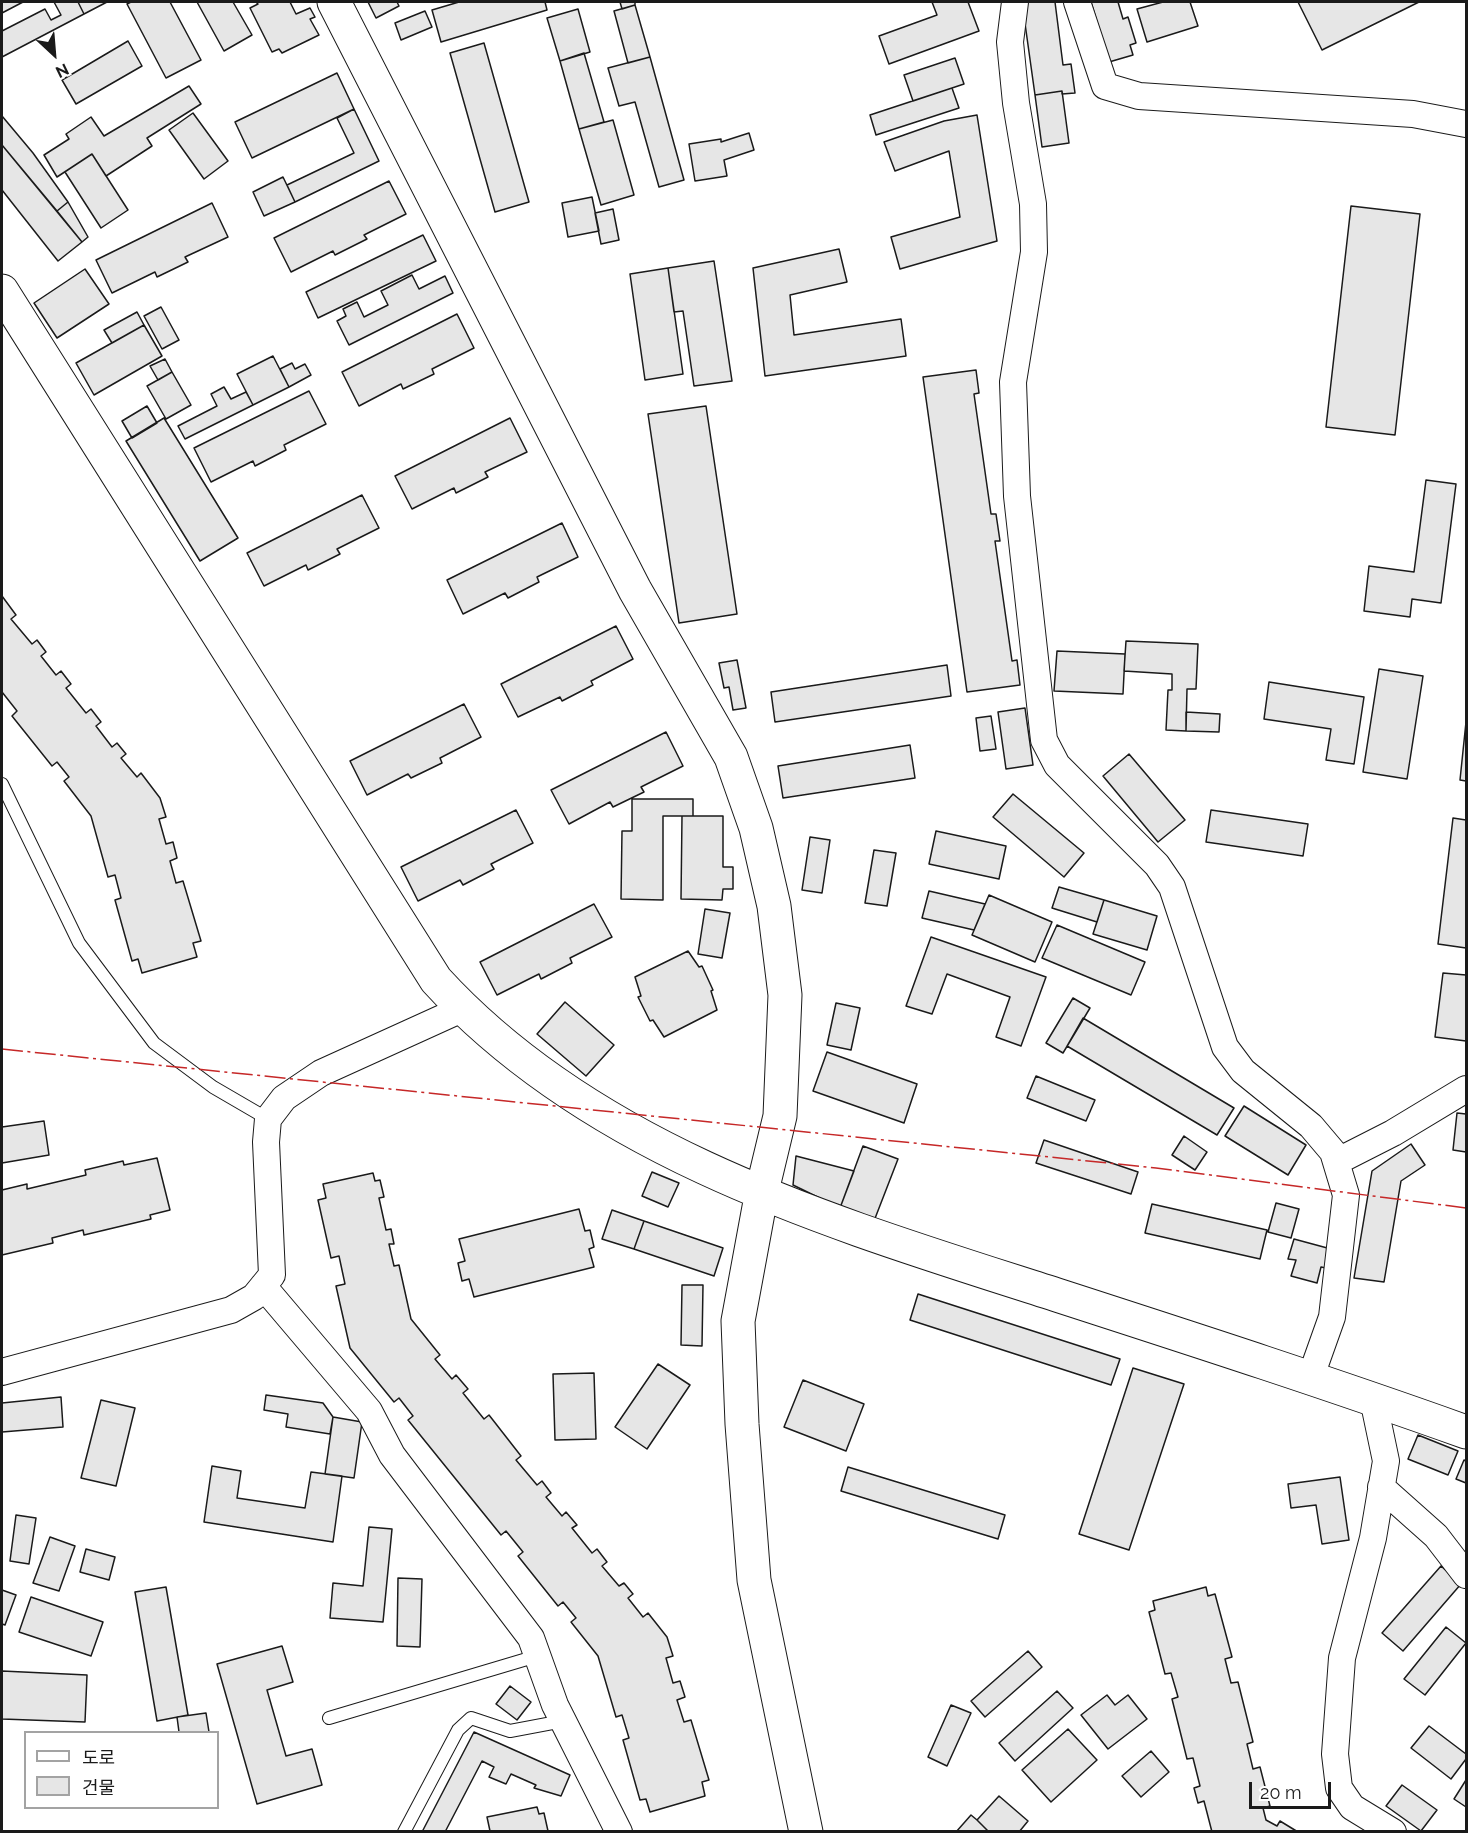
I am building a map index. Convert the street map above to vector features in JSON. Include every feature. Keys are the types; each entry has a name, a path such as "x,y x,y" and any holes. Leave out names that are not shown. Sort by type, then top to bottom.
{"street":[{"path":"334,2 635,590 731,757 756,828 774,906 785,995 780,1116 762,1191 738,1321 742,1424 754,1580 806,1832"},
{"path":"1015,2 1010,42 1016,103 1033,204 1034,252 1013,382 1017,496 1044,740 1057,765 1157,865 1172,887 1225,1047 1244,1071 1311,1126 1333,1152 1346,1195 1332,1317 1311,1376"},
{"path":"1077,2 1105,86 1139,96 1413,114 1467,124"},
{"path":"2,291 435,980 462,1009 561,1090 621,1126 762,1191 847,1227 1311,1376 1467,1432"},
{"path":"2,1372 231,1310 254,1297 272,1275 266,1142 268,1119 284,1098 321,1073 462,1009"},
{"path":"1336,1162 1393,1133 1467,1089"},
{"path":"263,1286 369,1411 392,1455 531,1638 563,1721 619,1832"},
{"path":"1373,1399 1386,1461 1374,1538 1342,1658 1335,1754 1339,1788 1352,1807 1393,1832"},
{"path":"1382,1487 1436,1536 1467,1575"}],"lane":[{"path":"2,784 79,943 154,1043 213,1087 268,1119"},
{"path":"329,1718 537,1656"},
{"path":"404,1832 458,1730 471,1718 510,1731 563,1721"}],"building":[{"path":"2,2 23,2 2,13"},
{"path":"54,2 78,2 84,14 2,57 2,31 45,9 51,20 61,15"},
{"path":"78,2 107,2 84,14"},
{"path":"131,2 170,2 201,60 166,78 127,4"},
{"path":"197,2 233,2 252,35 224,51"},
{"path":"256,2 290,2 296,14 310,8 315,17 310,19 319,35 282,53 279,49 272,52 250,8 258,4"},
{"path":"368,2 397,2 399,6 376,18"},
{"path":"459,2 545,2 547,10 441,42 432,10"},
{"path":"620,2 635,2 635,5 622,9"},
{"path":"932,2 968,2 979,31 889,64 879,36 937,15"},
{"path":"1022,2 1055,2 1063,65 1071,64 1075,93 1062,94 1062,91 1035,95"},
{"path":"1091,2 1118,2 1123,19 1128,17 1136,43 1130,45 1133,55 1109,62"},
{"path":"1163,2 1190,2 1198,26 1147,42 1137,9"},
{"path":"1298,2 1419,2 1322,50"},
{"path":"635,5 650,57 628,63 614,11"},
{"path":"578,9 590,52 560,61 547,18"},
{"path":"425,11 432,27 401,40 395,23"},
{"path":"128,41 142,66 76,104 62,80"},
{"path":"484,43 529,202 495,212 450,53"},
{"path":"584,53 604,122 579,129 560,61"},
{"path":"650,57 684,180 659,187 635,102 619,106 608,68"},
{"path":"955,58 964,84 913,101 904,75"},
{"path":"337,73 354,109 252,158 235,122"},
{"path":"189,86 201,104 147,138 152,146 106,176 92,154 57,177 44,155 69,139 66,134 91,117 104,136"},
{"path":"952,88 959,108 876,135 870,115"},
{"path":"1062,91 1069,143 1042,147 1035,95"},
{"path":"354,109 379,161 295,202 287,185 354,153 337,118"},
{"path":"193,113 228,161 204,179 169,130"},
{"path":"977,115 997,241 900,269 891,237 960,217 949,151 895,171 884,142 944,121"},
{"path":"2,116 33,153 68,202 57,211 2,145"},
{"path":"613,120 634,195 601,205 579,129"},
{"path":"749,133 754,150 724,160 727,176 695,181 689,144 721,139 721,142"},
{"path":"2,145 82,242 58,261 2,190"},
{"path":"92,154 128,210 101,228 65,172"},
{"path":"283,177 295,202 264,216 253,192"},
{"path":"389,181 406,214 364,235 367,239 335,255 333,251 291,272 274,238"},
{"path":"592,197 599,231 568,237 562,203"},
{"path":"68,202 88,237 82,242 57,211"},
{"path":"212,203 228,237 185,257 188,262 157,277 155,272 112,293 96,260"},
{"path":"1351,206 1420,214 1395,435 1326,427"},
{"path":"613,209 619,240 601,244 595,213"},
{"path":"423,235 436,261 318,318 306,292"},
{"path":"839,249 847,282 790,295 794,335 901,319 906,356 765,376 753,268"},
{"path":"714,261 732,381 694,386 683,311 674,312 668,268"},
{"path":"668,268 683,374 645,380 630,274"},
{"path":"85,269 109,304 57,338 34,303"},
{"path":"412,275 419,289 445,276 453,293 349,345 337,321 346,316 343,309 357,302 364,317 388,305 381,291"},
{"path":"161,307 179,340 162,349 144,316"},
{"path":"137,312 144,325 112,343 104,330"},
{"path":"457,314 474,348 432,369 434,374 403,389 401,384 359,406 342,372"},
{"path":"144,325 162,356 94,395 76,363"},
{"path":"273,356 289,387 253,405 237,374"},
{"path":"165,359 172,372 158,380 150,366"},
{"path":"292,363 295,369 305,364 311,375 289,387 280,369"},
{"path":"976,370 979,393 974,394 991,514 996,514 1000,541 995,541 1012,661 1017,660 1020,685 967,692 923,377"},
{"path":"172,372 191,405 166,419 147,386"},
{"path":"224,387 231,399 246,392 253,405 185,439 178,426 217,406 211,394"},
{"path":"309,391 326,424 284,445 286,450 255,466 253,461 211,482 194,448"},
{"path":"147,406 157,423 132,438 122,421"},
{"path":"706,406 737,614 679,623 648,414"},
{"path":"164,418 238,538 200,561 126,441"},
{"path":"510,418 527,452 485,472 488,477 456,493 454,488 412,509 395,476"},
{"path":"1426,480 1456,484 1441,603 1412,599 1410,617 1364,611 1369,566 1414,572"},
{"path":"362,495 379,528 337,549 340,554 308,570 306,565 264,586 247,553"},
{"path":"562,523 578,557 537,577 539,582 508,598 505,593 463,614 447,580"},
{"path":"2,596 16,615 11,619 32,644 37,640 46,652 41,656 56,675 61,671 71,684 66,688 86,713 91,709 101,722 96,726 112,747 117,743 126,754 121,758 137,777 141,773 160,798 166,817 159,819 166,844 173,842 177,858 170,861 176,883 183,881 201,941 193,943 197,957 142,973 138,959 132,961 115,900 121,898 115,875 108,877 91,816 64,781 69,777 57,762 52,766 12,716 17,711 2,692"},
{"path":"616,626 633,659 591,681 593,685 562,701 560,697 518,717 501,684"},
{"path":"1126,641 1198,644 1196,689 1187,689 1186,731 1166,730 1168,690 1172,690 1172,674 1124,671"},
{"path":"1057,651 1125,654 1123,694 1054,691"},
{"path":"737,660 746,708 733,710 729,687 724,688 719,663"},
{"path":"947,665 951,696 775,722 771,692"},
{"path":"1379,669 1423,676 1407,779 1363,772"},
{"path":"1269,682 1364,697 1354,764 1326,760 1331,729 1264,719"},
{"path":"464,704 481,737 440,758 442,763 411,778 408,774 367,795 350,761"},
{"path":"1025,708 1033,765 1006,769 998,712"},
{"path":"1186,712 1220,714 1219,732 1186,731"},
{"path":"991,716 996,749 980,751 976,718"},
{"path":"1466,722 1466,781 1460,780"},
{"path":"666,732 683,766 641,787 644,792 613,807 610,802 569,824 551,790"},
{"path":"910,745 915,778 783,798 778,766"},
{"path":"1129,754 1185,820 1158,842 1103,776"},
{"path":"1013,794 1084,853 1064,877 993,817"},
{"path":"632,799 693,799 693,816 663,816 663,900 621,899 622,831 632,831"},
{"path":"516,810 533,843 491,864 494,869 463,885 460,880 418,901 401,867"},
{"path":"1211,810 1308,824 1303,856 1206,842"},
{"path":"682,816 723,816 723,867 733,867 733,889 723,889 722,900 681,899"},
{"path":"1453,818 1466,820 1466,948 1438,944"},
{"path":"936,831 1006,846 999,879 929,864"},
{"path":"810,837 830,840 822,893 802,890"},
{"path":"874,850 896,853 887,906 865,903"},
{"path":"1059,887 1104,900 1097,922 1052,908"},
{"path":"929,891 985,904 974,930 922,918"},
{"path":"989,895 1052,922 1035,962 972,935"},
{"path":"1104,900 1157,916 1147,950 1093,934"},
{"path":"594,904 612,937 570,958 572,963 541,979 539,974 497,995 480,962"},
{"path":"705,909 730,913 722,958 698,954"},
{"path":"1057,925 1145,962 1131,995 1042,958"},
{"path":"931,937 1046,977 1021,1046 996,1037 1010,997 947,974 932,1014 906,1006"},
{"path":"688,951 699,967 702,966 713,990 711,991 717,1010 664,1037 653,1020 650,1021 638,997 641,996 635,977"},
{"path":"1443,973 1466,975 1466,1041 1435,1037"},
{"path":"1073,998 1090,1008 1063,1053 1046,1043"},
{"path":"565,1002 614,1045 586,1076 537,1034"},
{"path":"836,1003 860,1008 851,1050 827,1045"},
{"path":"1083,1018 1234,1108 1217,1135 1067,1046"},
{"path":"827,1052 917,1084 904,1123 813,1091"},
{"path":"1036,1076 1095,1100 1086,1121 1027,1098"},
{"path":"1244,1106 1306,1145 1288,1175 1225,1136"},
{"path":"1457,1113 1466,1114 1466,1152 1453,1150"},
{"path":"44,1121 49,1155 2,1163 2,1127"},
{"path":"1184,1136 1207,1152 1195,1170 1172,1155"},
{"path":"1044,1140 1138,1172 1131,1194 1036,1163"},
{"path":"1411,1144 1425,1165 1401,1181 1384,1282 1354,1278 1372,1171"},
{"path":"863,1146 898,1159 874,1221 840,1208"},
{"path":"796,1156 854,1171 840,1208 793,1185"},
{"path":"157,1158 170,1210 150,1215 151,1219 84,1235 83,1230 52,1238 53,1243 2,1255 2,1190 27,1184 27,1189 86,1175 85,1170 123,1161 124,1165"},
{"path":"652,1172 679,1183 668,1207 642,1196"},
{"path":"373,1173 375,1181 380,1180 384,1197 379,1198 386,1230 391,1229 394,1244 389,1244 394,1266 399,1265 411,1319 440,1355 435,1359 452,1379 456,1375 468,1389 463,1393 484,1419 489,1415 521,1456 516,1460 537,1485 542,1481 551,1493 546,1497 562,1516 566,1512 577,1525 572,1528 592,1553 597,1549 607,1562 602,1566 619,1586 624,1583 633,1594 628,1598 643,1617 648,1613 667,1637 673,1656 666,1658 673,1683 680,1681 685,1697 677,1700 684,1722 691,1720 709,1780 702,1782 705,1796 650,1812 646,1799 640,1800 623,1740 629,1738 622,1715 616,1717 598,1656 571,1622 576,1618 563,1602 558,1606 518,1556 523,1552 506,1531 501,1535 408,1420 413,1416 399,1398 394,1402 350,1348 336,1286 345,1284 339,1256 331,1258 318,1200 326,1198 323,1184"},
{"path":"1276,1203 1299,1209 1291,1238 1268,1232"},
{"path":"1152,1204 1267,1230 1260,1259 1145,1233"},
{"path":"579,1209 585,1231 590,1230 594,1247 589,1249 594,1267 474,1297 469,1279 462,1281 458,1263 465,1261 459,1239"},
{"path":"612,1210 644,1221 634,1249 602,1239"},
{"path":"644,1221 723,1248 714,1276 634,1249"},
{"path":"1294,1239 1331,1249 1326,1268 1321,1267 1317,1283 1291,1276 1296,1260 1288,1259"},
{"path":"682,1285 703,1285 702,1346 681,1345"},
{"path":"918,1294 1120,1359 1111,1385 910,1320"},
{"path":"658,1364 690,1385 647,1449 615,1427"},
{"path":"1133,1368 1184,1384 1129,1550 1079,1534"},
{"path":"594,1373 596,1439 555,1440 553,1374"},
{"path":"803,1380 864,1404 846,1451 784,1427"},
{"path":"266,1395 323,1403 333,1417 330,1434 286,1427 288,1414 264,1410"},
{"path":"61,1397 63,1427 2,1432 2,1403"},
{"path":"101,1400 135,1408 116,1486 81,1478"},
{"path":"333,1417 362,1422 354,1478 325,1474"},
{"path":"1418,1435 1458,1451 1448,1475 1408,1459"},
{"path":"1464,1460 1466,1461 1466,1483 1456,1479"},
{"path":"212,1466 241,1471 237,1498 305,1508 311,1472 342,1476 333,1542 204,1522"},
{"path":"848,1467 1005,1515 998,1539 841,1491"},
{"path":"1340,1477 1349,1540 1322,1544 1316,1505 1291,1508 1288,1484"},
{"path":"16,1515 36,1518 29,1564 10,1561"},
{"path":"369,1527 392,1529 383,1622 330,1618 333,1583 363,1586"},
{"path":"50,1537 75,1546 59,1591 33,1583"},
{"path":"86,1549 115,1557 109,1580 80,1572"},
{"path":"1441,1566 1461,1584 1403,1651 1382,1633"},
{"path":"398,1578 422,1579 420,1647 397,1646"},
{"path":"166,1587 188,1715 157,1721 135,1592"},
{"path":"1206,1587 1208,1596 1215,1594 1232,1657 1225,1659 1231,1683 1238,1682 1253,1742 1247,1744 1253,1769 1260,1767 1270,1806 1263,1808 1266,1820 1277,1826 1280,1821 1298,1832 1212,1832 1204,1801 1198,1803 1194,1788 1200,1786 1193,1758 1187,1759 1172,1699 1178,1697 1171,1673 1165,1674 1149,1612 1155,1610 1153,1601"},
{"path":"2,1590 16,1595 5,1625 2,1624"},
{"path":"31,1597 103,1622 91,1656 19,1632"},
{"path":"1446,1627 1466,1643 1425,1695 1404,1679"},
{"path":"282,1646 293,1682 267,1690 286,1756 312,1749 322,1785 257,1804 217,1664"},
{"path":"1028,1651 1042,1667 985,1717 971,1701"},
{"path":"2,1671 87,1675 85,1722 2,1719"},
{"path":"510,1686 531,1702 517,1720 496,1704"},
{"path":"1057,1691 1073,1708 1015,1761 999,1743"},
{"path":"1107,1695 1115,1705 1128,1695 1147,1719 1108,1749 1081,1715"},
{"path":"951,1705 971,1713 947,1766 928,1757"},
{"path":"206,1713 209,1731 179,1731 177,1717"},
{"path":"1429,1726 1466,1754 1466,1759 1451,1779 1411,1748"},
{"path":"1068,1729 1097,1760 1051,1802 1022,1770"},
{"path":"474,1732 570,1775 561,1796 534,1788 536,1785 511,1774 506,1784 489,1777 494,1767 482,1761 445,1832 422,1832"},
{"path":"1151,1751 1169,1772 1141,1797 1122,1776"},
{"path":"1466,1780 1466,1807 1454,1799"},
{"path":"1402,1785 1437,1810 1421,1831 1386,1806"},
{"path":"999,1796 1028,1821 1019,1832 989,1832 977,1820"},
{"path":"537,1807 539,1814 544,1813 548,1831 487,1832 490,1831 487,1817"},
{"path":"971,1815 977,1820 989,1832 956,1832"}],"power":[{"path":"2,1049 1156,1168 1466,1208"}]}
